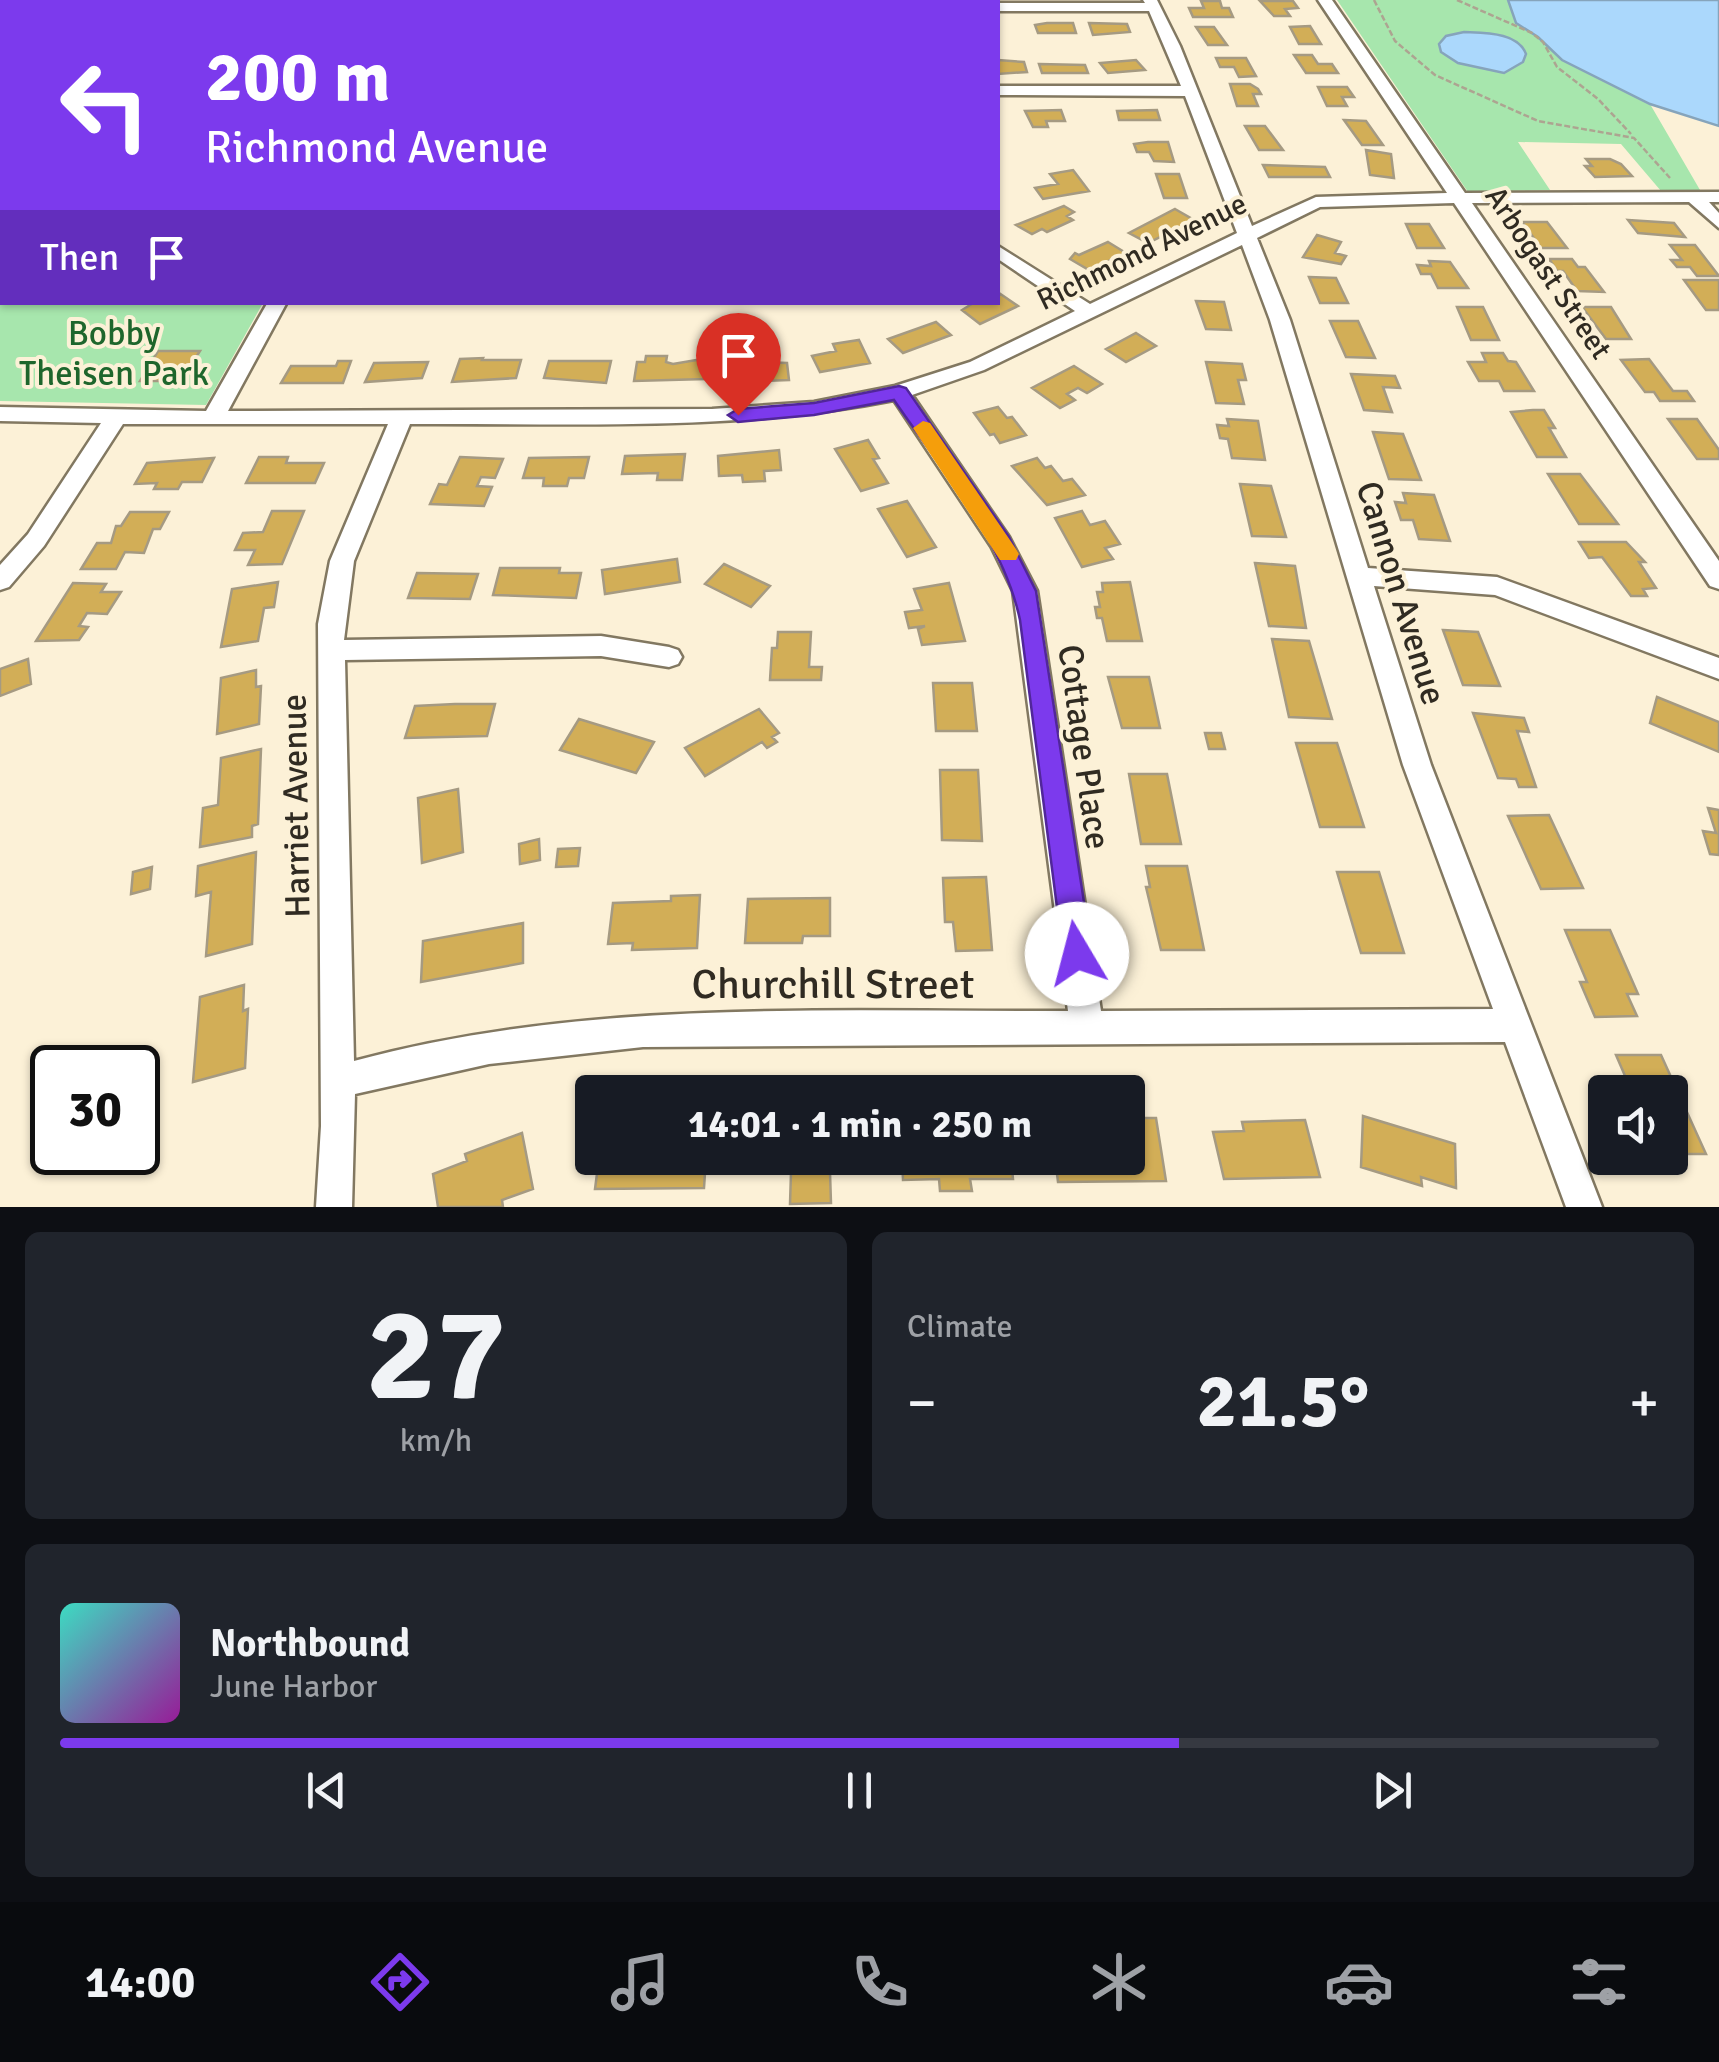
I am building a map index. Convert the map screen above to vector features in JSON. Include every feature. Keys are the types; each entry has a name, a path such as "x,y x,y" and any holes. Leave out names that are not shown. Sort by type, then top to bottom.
{"street":[{"name":"Arbogast Street","path":"1325,0 1719,580"},
{"path":"1000,7 1152,3"},
{"name":"Cannon Avenue","path":"1152,3 1191,91 1304,391 1417,764 1584,1207"},
{"path":"1000,91 1191,91"},
{"path":"1690,197 1719,224"},
{"name":"Richmond Avenue","path":"0,414 212,418 763,414 899,392 978,366 1298,209 1334,199 1719,197"},
{"path":"1000,251 1090,312"},
{"path":"212,418 276,305"},
{"name":"Cottage Place","path":"899,392 1001,543 1025,591 1087,1028"},
{"path":"0,581 36,540 116,417"},
{"name":"Harriet Avenue","path":"334,1207 338,1082 331,650 335,592 342,562 402,417"},
{"path":"1360,576 1498,586 1719,669"},
{"path":"331,650 601,646 669,657"},
{"name":"Churchill Street","path":"338,1082 478,1046 562,1034 642,1030 1514,1025"}],"path":[{"path":"1374,0 1395,41 1435,76 1538,121 1634,138"},
{"path":"1457,0 1527,27 1544,42 1544,50 1566,74 1600,101 1690,197"}],"green space":[{"path":"1337,0 1508,0 1516,23 1562,60 1650,104 1700,190 1661,191 1621,144 1518,142 1550,190 1468,192"},
{"name":"Bobby Theisen Park","path":"0,305 262,305 206,405 0,401"}],"water":[{"path":"1508,0 1719,0 1719,126 1650,104 1562,60 1516,23"},
{"path":"1464,32 1500,35 1516,41 1526,54 1523,62 1504,73 1458,63 1441,52 1439,44 1446,36"}],"building":[{"path":"1201,1 1220,1 1233,17 1193,17 1189,8 1204,8"},
{"path":"1260,1 1293,1 1298,8 1285,9 1290,16 1274,16"},
{"path":"1073,23 1076,33 1038,33 1035,25"},
{"path":"1089,23 1127,24 1130,32 1093,35"},
{"path":"1310,26 1321,44 1299,44 1290,27"},
{"path":"1196,27 1214,27 1227,45 1208,45"},
{"path":"1294,55 1312,55 1318,64 1332,64 1338,73 1306,73"},
{"path":"1216,58 1246,58 1256,76 1239,77 1234,67 1220,67"},
{"path":"1000,60 1024,62 1027,72 1000,74"},
{"path":"1136,60 1145,70 1108,73 1100,63"},
{"path":"1039,64 1085,65 1088,73 1042,73"},
{"path":"1230,84 1250,84 1258,89 1261,94 1253,94 1258,106 1237,106"},
{"path":"1318,87 1347,87 1354,97 1342,97 1347,106 1327,106"},
{"path":"1061,110 1065,121 1046,121 1048,127 1033,127 1025,111"},
{"path":"1157,110 1160,120 1119,120 1117,111"},
{"path":"1344,120 1366,121 1383,145 1362,145"},
{"path":"1245,126 1265,126 1283,150 1259,150"},
{"path":"1168,142 1174,162 1154,161 1149,152 1137,152 1134,144"},
{"path":"1366,150 1391,154 1394,178 1370,175"},
{"path":"1586,159 1610,159 1632,176 1595,177 1585,166 1592,166"},
{"path":"1263,165 1325,167 1330,177 1269,177"},
{"path":"1073,170 1089,191 1043,199 1035,188 1058,184 1050,174"},
{"path":"1156,174 1179,174 1187,198 1164,198"},
{"path":"1064,206 1074,212 1067,216 1073,220 1047,232 1042,229 1032,234 1016,225"},
{"path":"1175,209 1194,220 1148,243 1129,233"},
{"path":"1628,220 1674,223 1685,237 1638,233"},
{"path":"1522,222 1547,222 1567,248 1541,248"},
{"path":"1406,224 1429,224 1444,248 1417,248"},
{"path":"1317,235 1341,242 1335,253 1346,256 1341,264 1303,257"},
{"path":"1108,242 1126,253 1089,270 1070,259 1075,253 1079,255"},
{"path":"1670,245 1695,245 1719,276 1697,276 1690,267 1677,267 1671,260 1682,260"},
{"path":"1549,259 1572,259 1578,267 1585,267 1604,292 1577,291"},
{"path":"1429,261 1450,262 1468,288 1438,288 1431,274 1421,274 1417,265 1431,266"},
{"path":"1309,277 1336,278 1348,303 1320,303"},
{"path":"1684,280 1719,280 1719,310 1706,310"},
{"path":"1000,294 1018,306 980,324 962,310 970,305 1000,305"},
{"path":"1196,301 1224,302 1231,330 1206,329"},
{"path":"1457,307 1483,307 1499,340 1471,340"},
{"path":"1582,307 1611,307 1631,339 1606,339"},
{"path":"1330,321 1358,321 1375,358 1346,357"},
{"path":"936,322 951,335 903,353 888,339"},
{"path":"1136,333 1156,346 1126,362 1106,349"},
{"path":"859,340 870,363 820,372 812,356 836,351 833,344"},
{"path":"158,351 200,351 189,368 173,367 164,381 140,381"},
{"path":"1482,353 1503,353 1508,361 1516,362 1534,391 1504,391 1499,381 1479,381 1468,362 1486,362"},
{"path":"646,356 667,356 666,362 673,364 708,358 706,379 634,381 637,362 645,362"},
{"path":"460,359 521,360 516,378 452,382"},
{"path":"1649,359 1673,391 1687,391 1694,401 1660,401 1654,392 1645,392 1621,360"},
{"path":"338,361 351,361 343,383 281,383 291,366 336,366"},
{"path":"549,361 611,361 606,383 544,378"},
{"path":"428,362 422,378 365,382 374,363"},
{"path":"1206,362 1242,364 1246,380 1238,380 1244,404 1216,403"},
{"path":"787,363 789,380 730,382 730,364"},
{"path":"1074,366 1102,384 1087,393 1078,388 1067,394 1075,400 1060,408 1032,388"},
{"path":"1351,374 1395,376 1400,388 1383,387 1392,412 1364,410"},
{"path":"998,407 1026,435 1000,443 994,434 990,435 974,413"},
{"path":"1544,410 1555,428 1549,428 1566,457 1537,457 1511,412"},
{"path":"1227,419 1258,421 1265,460 1232,458 1228,439 1220,438 1217,425 1229,426"},
{"path":"1668,419 1697,419 1719,450 1719,459 1697,459"},
{"path":"1373,432 1403,434 1421,480 1389,479"},
{"path":"868,440 879,458 873,459 888,483 861,491 835,449"},
{"path":"779,450 781,470 764,471 765,481 743,482 742,475 719,476 718,456"},
{"path":"685,454 682,480 657,480 658,473 622,474 625,456"},
{"path":"259,457 288,457 286,463 324,463 315,483 246,483"},
{"path":"460,457 503,459 495,478 481,477 477,486 492,487 484,506 430,504 439,484 447,485"},
{"path":"589,457 584,478 569,478 567,486 543,486 544,478 523,478 529,458"},
{"path":"214,458 202,482 182,482 178,489 154,489 157,483 135,484 147,463"},
{"path":"1037,458 1045,468 1051,466 1063,481 1072,479 1085,495 1047,505 1012,466"},
{"path":"1548,474 1580,474 1618,524 1579,524"},
{"path":"1240,484 1271,486 1286,537 1252,536"},
{"path":"1403,493 1434,495 1450,541 1419,539 1413,520 1401,520 1395,502 1406,503"},
{"path":"907,501 936,547 907,557 878,509"},
{"path":"272,511 304,511 282,564 248,565 255,550 235,550 243,533 263,532"},
{"path":"1082,511 1090,525 1105,521 1120,544 1105,548 1113,559 1082,567 1055,518"},
{"path":"130,512 169,512 160,529 153,529 144,553 125,552 116,569 81,569 97,543 111,543 116,526 121,526"},
{"path":"1579,542 1626,542 1645,562 1639,562 1656,588 1643,589 1647,596 1631,596 1602,557 1589,558"},
{"path":"677,559 680,582 605,594 602,570"},
{"path":"1255,563 1295,566 1306,628 1269,626"},
{"path":"724,564 770,586 751,607 705,584"},
{"path":"500,568 560,568 559,573 581,573 576,598 493,595"},
{"path":"417,573 478,574 470,599 408,598"},
{"path":"278,582 274,607 264,608 258,641 221,647 232,589"},
{"path":"1130,582 1142,641 1107,641 1102,618 1097,618 1097,592 1103,592 1102,583"},
{"path":"73,583 106,584 101,592 121,592 107,614 87,613 79,626 88,627 79,640 36,641"},
{"path":"949,583 965,641 922,645 918,629 925,626 909,628 905,612 922,610 914,589"},
{"path":"1443,630 1478,632 1500,686 1463,685"},
{"path":"778,632 811,632 809,667 822,667 821,680 770,680 772,648 777,648"},
{"path":"1272,639 1309,641 1332,719 1289,717"},
{"path":"28,659 31,684 0,696 0,669"},
{"path":"256,670 256,687 261,686 259,724 217,734 221,678"},
{"path":"1108,677 1149,677 1160,728 1122,728"},
{"path":"933,683 972,683 977,731 936,731"},
{"path":"1657,697 1719,722 1719,752 1650,723"},
{"path":"495,704 487,736 405,738 415,706"},
{"path":"759,709 779,733 772,737 777,742 767,748 762,742 705,776 685,748"},
{"path":"1473,713 1524,718 1529,732 1517,731 1536,787 1519,787 1516,779 1498,778"},
{"path":"579,719 654,742 636,773 560,750"},
{"path":"1205,733 1221,733 1225,749 1209,749"},
{"path":"1296,743 1337,743 1364,827 1320,827"},
{"path":"261,749 258,824 252,826 252,837 200,847 203,808 218,805 221,758"},
{"path":"940,770 978,770 982,841 942,840"},
{"path":"1129,774 1167,774 1181,844 1141,844"},
{"path":"458,789 463,852 422,863 418,798"},
{"path":"1708,808 1719,810 1719,855 1710,854 1703,831 1716,833"},
{"path":"1549,815 1583,888 1541,889 1508,816"},
{"path":"539,839 540,860 520,864 519,844"},
{"path":"580,848 578,866 556,867 558,849"},
{"path":"256,852 252,944 206,956 211,892 196,896 198,866"},
{"path":"1146,866 1187,866 1204,950 1161,950 1146,887 1150,887"},
{"path":"152,867 150,889 131,894 133,872"},
{"path":"1337,872 1379,872 1404,953 1361,953"},
{"path":"986,877 992,950 956,951 953,922 945,922 943,878"},
{"path":"700,895 697,948 632,950 633,943 608,944 613,903 671,901 671,896"},
{"path":"830,898 830,936 803,936 802,943 745,943 748,899"},
{"path":"523,923 523,963 421,982 423,941"},
{"path":"1565,930 1610,930 1638,994 1627,994 1637,1016 1595,1017 1580,982 1587,982"},
{"path":"244,985 243,1011 248,1009 245,1068 193,1082 200,997"},
{"path":"1616,1055 1661,1055 1670,1075 1625,1075"},
{"path":"1688,1114 1706,1154 1688,1154"},
{"path":"1363,1116 1455,1144 1456,1188 1421,1177 1422,1186 1361,1167"},
{"path":"1145,1118 1156,1118 1166,1181 1058,1182 1057,1175 1145,1175"},
{"path":"1305,1120 1320,1177 1224,1179 1213,1132 1244,1131 1242,1122"},
{"path":"522,1133 533,1189 502,1200 503,1207 438,1207 433,1174 467,1161 465,1154"},
{"path":"597,1175 705,1175 704,1188 595,1189"},
{"path":"791,1175 830,1175 831,1203 790,1204"},
{"path":"903,1175 1013,1175 1013,1179 970,1179 972,1191 940,1191 939,1179 903,1180"}],"slow traffic":[{"path":"923,428 1008,554"}],"route":[{"path":"738,415 814,409 899,392 1001,543 1025,591 1032,620 1077,954"}]}
